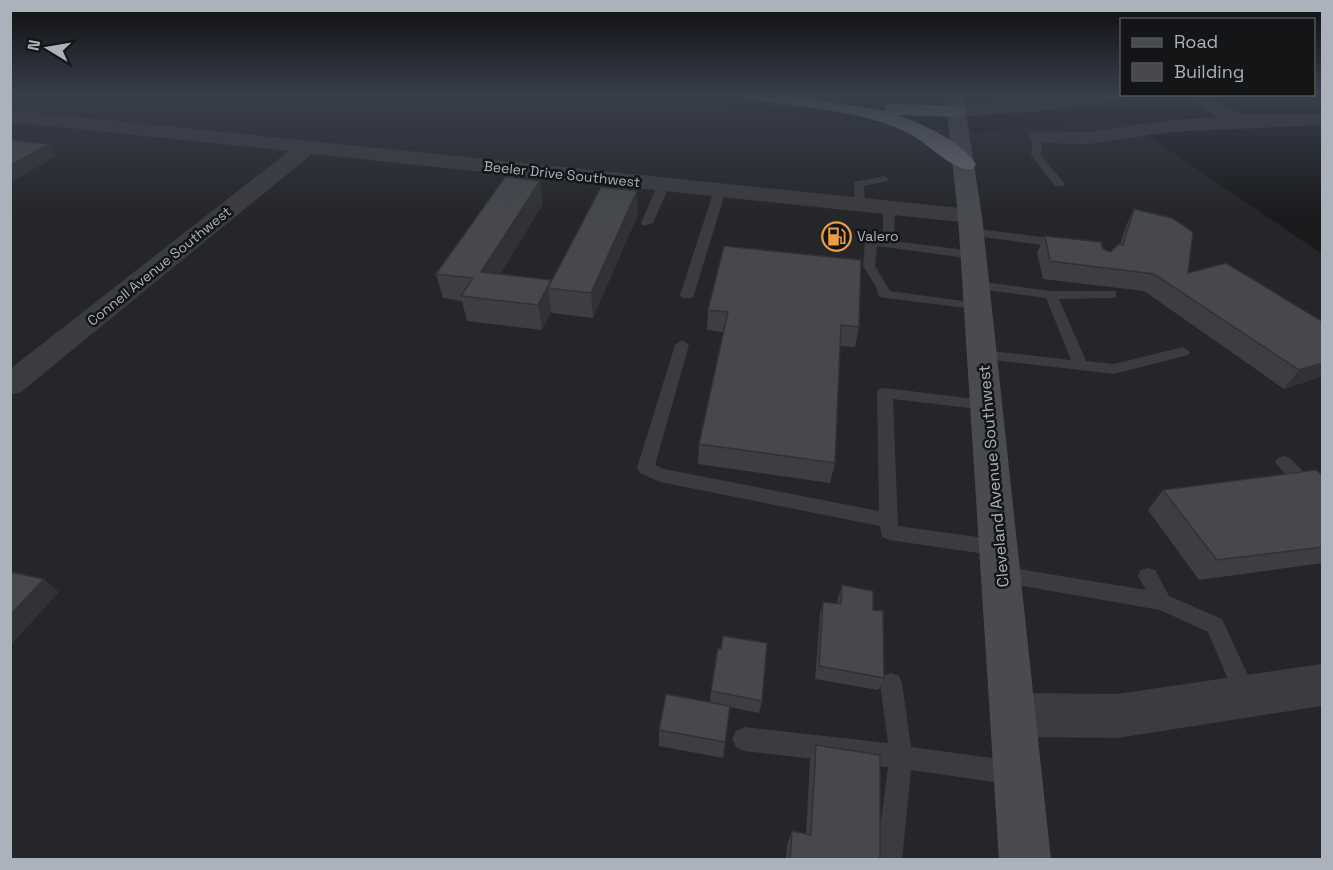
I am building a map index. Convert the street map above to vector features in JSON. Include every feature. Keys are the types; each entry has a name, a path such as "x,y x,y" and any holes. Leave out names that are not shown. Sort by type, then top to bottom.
{"highway":[{"path":"929,135 938,139 965,164"}],"main road":[{"name":"Cleveland Avenue Southwest","path":"961,135 974,259 1025,860"}],"street":[{"name":"Beeler Drive Southwest","path":"188,135 519,173 664,184 858,194 889,207 974,259"},
{"path":"1038,137 1089,138 1112,135"},
{"name":"Connell Avenue Southwest","path":"10,385 306,147"},
{"path":"1013,715 1117,716 1323,685"}],"lane":[{"path":"1038,137 1036,155 1059,184"},
{"path":"858,194 884,179"},
{"path":"647,223 664,184"},
{"path":"687,295 716,186"},
{"path":"883,244 890,239 889,207"},
{"path":"1076,245 974,259 884,294 884,287 869,266 871,243 883,244 974,259 1051,294 1112,294"},
{"path":"1051,294 1081,366"},
{"path":"682,345 646,468 660,475 888,520"},
{"path":"982,356 1114,369 1184,352"},
{"path":"986,405 885,393 888,532 1162,602 1215,626 1246,696"},
{"path":"1284,462 1323,501"},
{"path":"1148,576 1162,602"},
{"path":"889,860 900,756 891,683"},
{"path":"744,739 900,756 1018,773"}],"shaded area":[{"path":"10,135 1146,135 1322,254 1322,859 11,859"}],"building":[{"path":"10,140 49,144 10,166"},
{"path":"505,177 540,181 481,272 551,280 538,305 461,296 473,278 436,274"},
{"path":"601,187 637,191 591,293 548,288"},
{"path":"1134,209 1172,218 1193,232 1188,273 1226,263 1323,322 1323,363 1299,370 1154,274 1050,261 1045,236 1101,242 1103,249 1110,252 1119,244 1123,245"},
{"path":"724,246 861,260 859,327 841,325 835,463 699,444 728,312 708,310"},
{"path":"1316,470 1323,476 1323,547 1217,560 1163,490"},
{"path":"10,572 44,579 10,615"},
{"path":"842,585 873,591 873,610 883,611 884,678 819,666 823,602 841,604"},
{"path":"723,636 767,643 762,701 711,691 718,648 721,649"},
{"path":"666,694 730,706 725,742 659,730"},
{"path":"816,745 880,755 880,860 790,860 792,831 811,835"}],"place":[{"name":"Valero","path":"836,236"}]}
